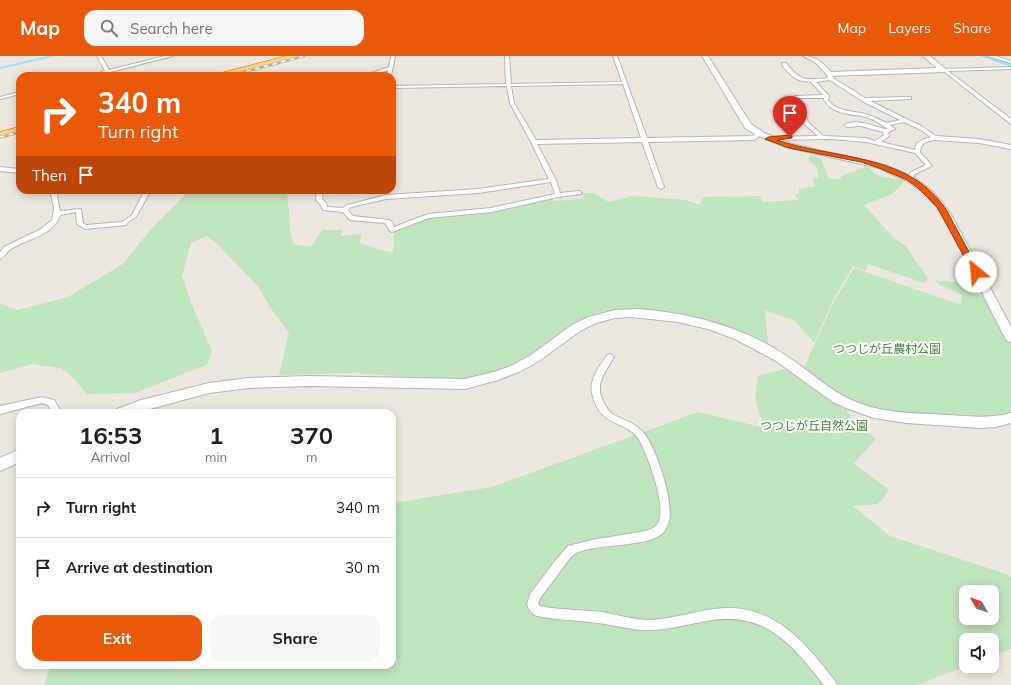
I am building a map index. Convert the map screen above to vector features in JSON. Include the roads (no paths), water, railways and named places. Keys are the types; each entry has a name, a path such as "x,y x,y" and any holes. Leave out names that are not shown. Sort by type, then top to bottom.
{"highway":[{"path":"236,72 296,56"},
{"path":"0,135 16,131"}],"street":[{"path":"99,56 108,72"},
{"path":"116,72 170,56"},
{"path":"390,72 393,56"},
{"path":"507,56 509,86 512,102 534,142 553,180 558,194"},
{"path":"614,56 661,188"},
{"path":"705,56 748,126 759,134 768,139 795,148 862,160 882,166 909,179 933,197 947,216 1011,338"},
{"path":"806,56 818,62 830,77 864,100 921,128 935,138"},
{"path":"926,56 1011,122"},
{"path":"990,56 1011,62"},
{"path":"784,64 794,76 813,81 830,77 944,70 1011,68"},
{"path":"377,72 390,68"},
{"path":"813,81 827,96 826,100 829,104 842,112 868,116 886,128 887,134 885,137 876,142"},
{"path":"396,87 624,83"},
{"path":"0,98 16,94"},
{"path":"821,136 806,123 796,97 827,96"},
{"path":"864,100 909,98"},
{"path":"847,125 861,124 886,128 905,120"},
{"path":"534,142 754,138 759,134"},
{"path":"768,139 821,136 866,140 917,152 929,166 913,173 909,179"},
{"path":"917,152 918,145 924,141 935,138 979,141 1011,148"},
{"path":"0,169 16,171"},
{"path":"320,194 319,200 323,203 325,209 345,210 350,206 386,197 478,191 553,180"},
{"path":"345,210 351,218 387,221 390,223 392,230 428,216 491,210 558,194 578,193"},
{"path":"0,257 6,249 48,227 56,220 58,213 57,199 55,194"},
{"path":"58,213 79,210 80,224 85,227 124,224 134,216 146,194"},
{"path":"132,409 209,388 249,383 309,381 465,384 490,378 516,368 586,323 606,316 624,313 647,314 674,318 700,323 733,333 768,350 821,389 846,403 864,410 887,416 977,421 993,421 1011,418"},
{"path":"610,357 597,375 594,384 597,400 604,412 610,417 633,429 641,436 660,478 665,500 664,523 661,529 653,534 609,541 571,551 534,598 532,605 537,611 551,614 598,617 626,623 651,625 732,613 747,615 763,620 795,642 807,654 830,685"},
{"path":"0,410 42,400 51,402 55,409"},
{"path":"0,465 16,457"}],"waterway":[{"path":"0,68 54,56"},
{"path":"115,71 175,56"},
{"path":"984,56 1011,65"},
{"path":"8,130 16,128"}],"railway":[{"path":"244,72 304,56"},
{"path":"0,137 16,133"}],"park label":[{"name":"つつじが丘農村公園","path":"887,349"},
{"name":"つつじが丘自然公園","path":"814,426"}]}
